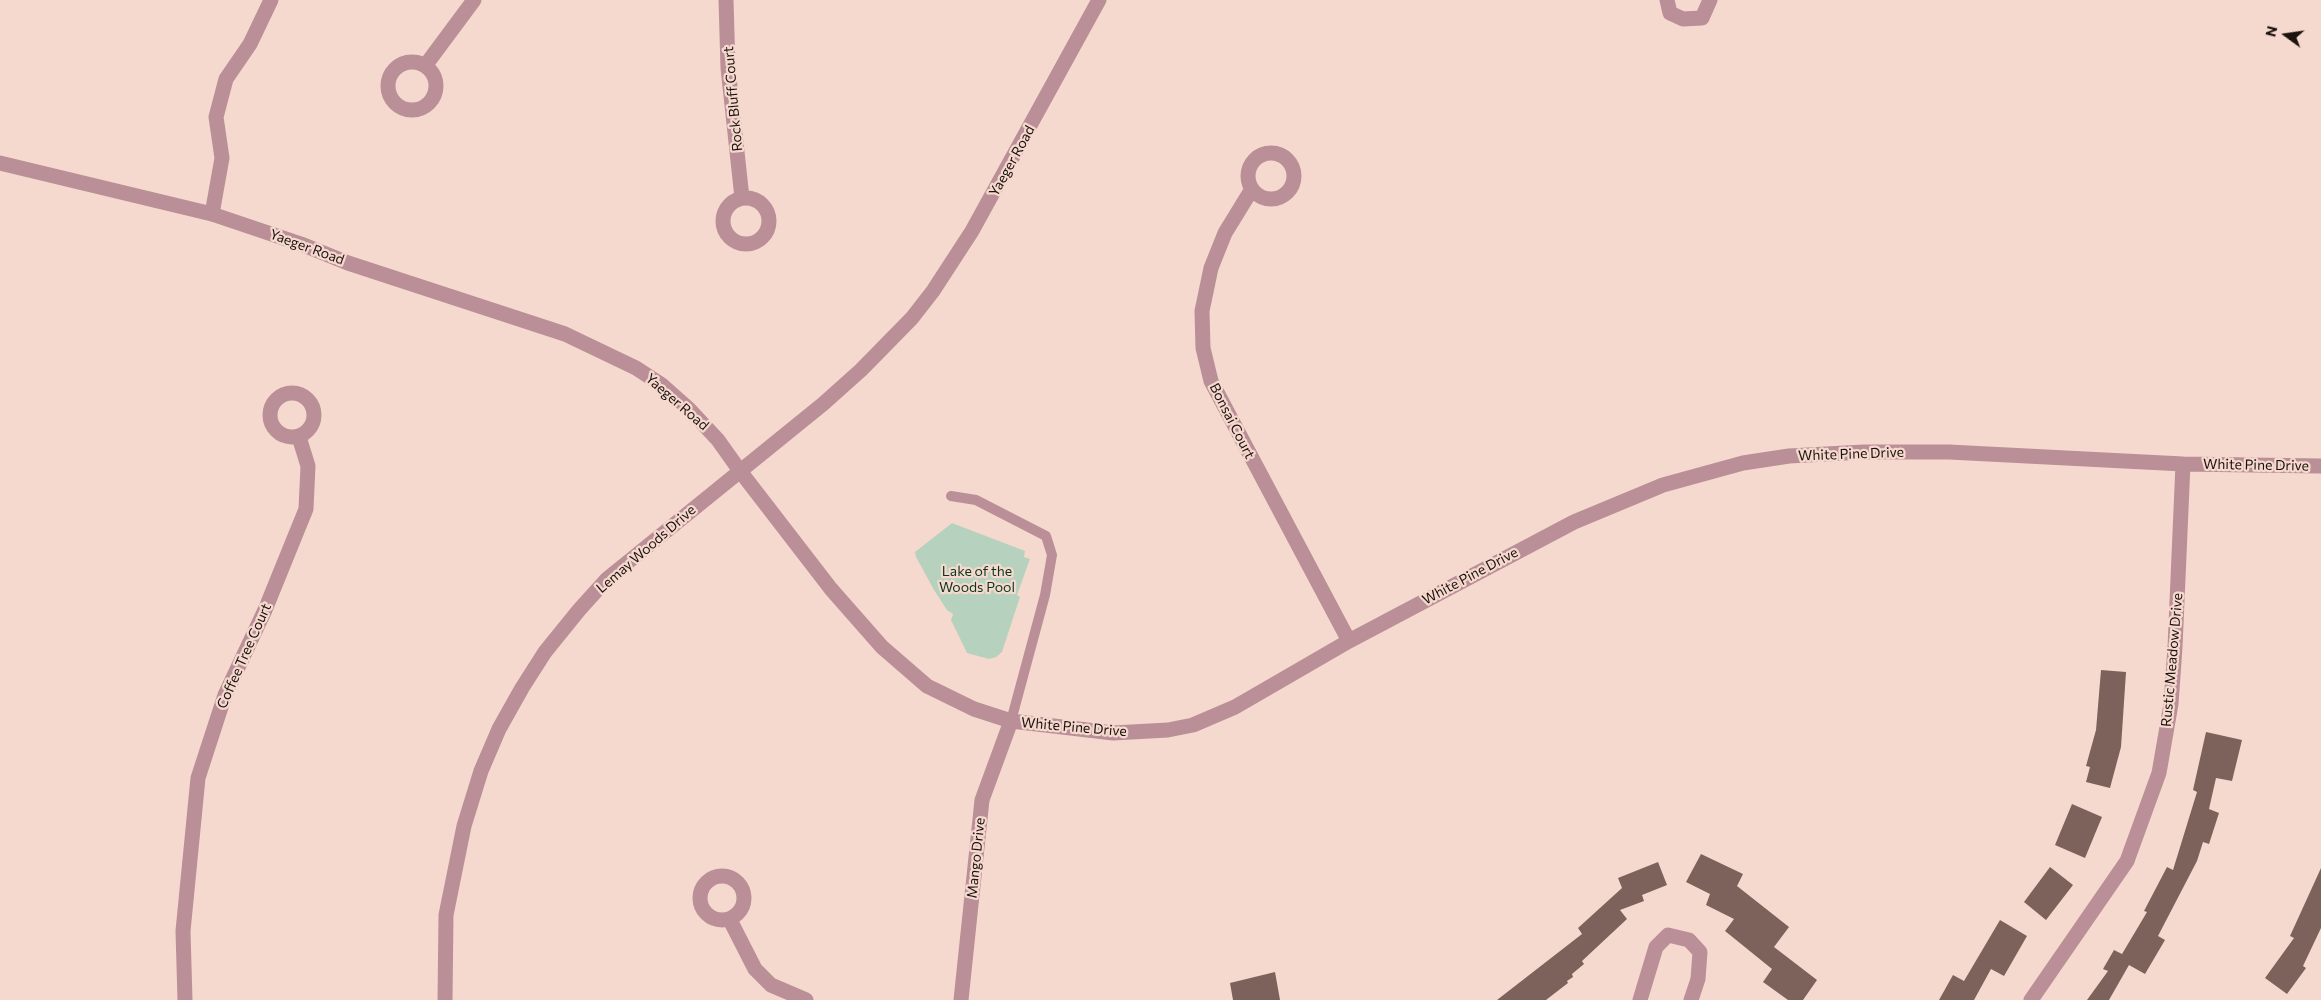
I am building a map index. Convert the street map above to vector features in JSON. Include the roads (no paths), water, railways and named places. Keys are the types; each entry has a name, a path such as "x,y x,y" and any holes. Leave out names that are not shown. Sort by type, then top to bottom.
{"street":[{"path":"212,214 222,158 216,117 226,79 250,44 271,0"},
{"path":"425,66 474,0"},
{"name":"Rock Bluff Court","path":"726,0 728,68 742,198"},
{"name":"Yaeger Road","path":"0,163 212,214 301,244 348,263 529,321 602,350 636,368 662,385 690,409 718,440 740,471 861,370 912,318 933,291 992,197 1099,0"},
{"path":"1667,0 1670,13 1683,19 1702,18 1710,0"},
{"name":"Bonsai Court","path":"1252,189 1225,233 1211,268 1202,311 1205,356 1211,381 1349,641"},
{"name":"Coffee Tree Court","path":"185,1000 183,931 198,778 225,694 266,610 306,508 308,466 299,437"},
{"name":"White Pine Drive","path":"740,471 831,589 882,647 927,686 974,709 1011,721 1113,733 1168,730 1193,725 1234,707 1349,641 1574,522 1663,485 1743,463 1788,456 1874,452 1949,452 2183,464 2321,466"},
{"name":"Rustic Meadow Drive","path":"2031,1000 2128,861 2160,773 2171,704 2183,464"},
{"name":"Lemay Woods Drive","path":"445,1000 446,915 464,826 481,770 499,729 522,688 551,645 579,610 607,580 740,471"},
{"name":"Mango Drive","path":"961,1000 982,800 1011,721"},
{"path":"730,920 755,968 771,985 806,1000"},
{"path":"1640,1000 1656,947 1668,936 1689,940 1700,952 1698,979 1691,1000"}],"lane":[{"path":"951,496 976,500 1046,536 1052,555 1045,595 1011,721"}],"park label":[{"name":"Lake of the Woods Pool","path":"977,580"}]}
